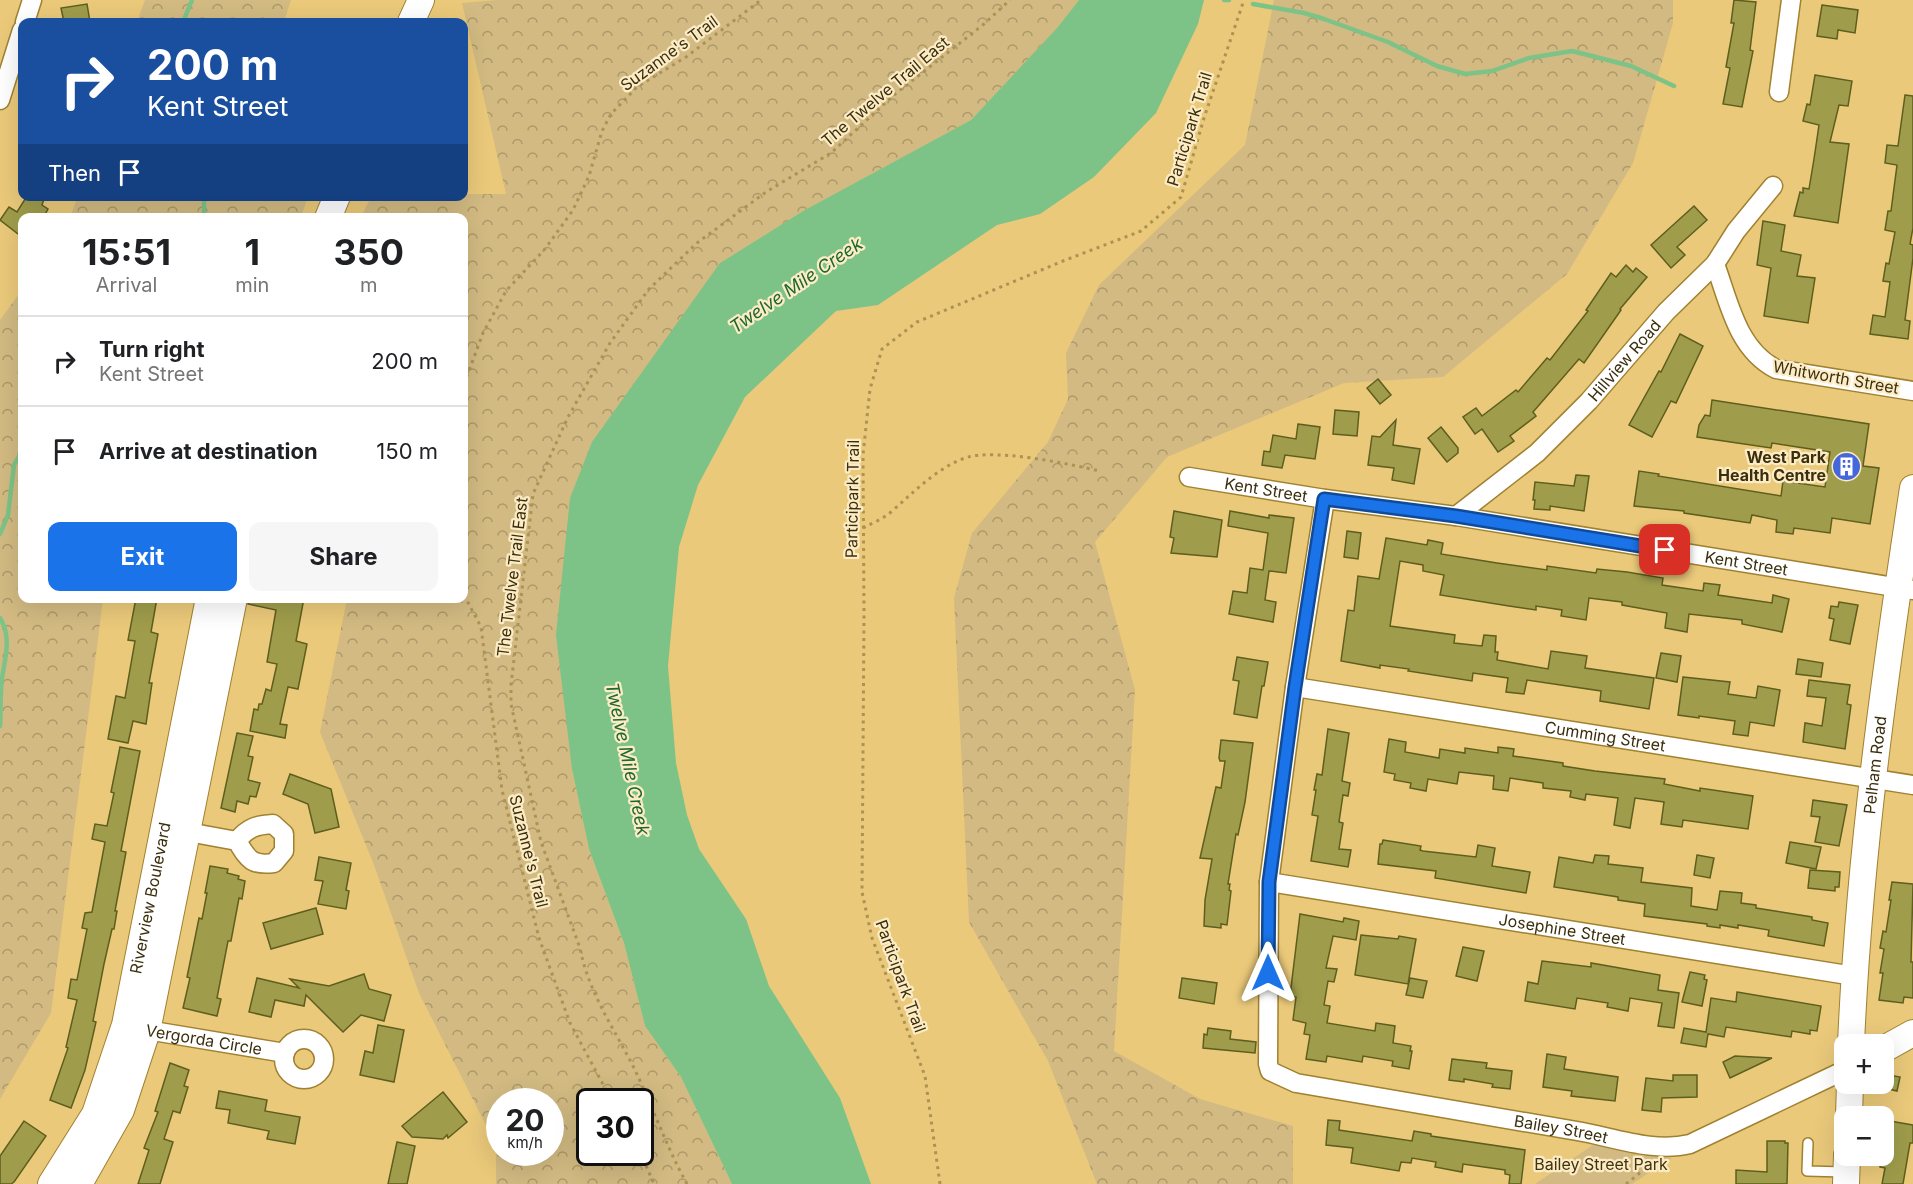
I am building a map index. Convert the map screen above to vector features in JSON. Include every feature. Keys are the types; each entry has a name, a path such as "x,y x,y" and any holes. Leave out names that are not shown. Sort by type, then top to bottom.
{"street":[{"path":"26,18 32,0"},
{"path":"413,18 421,0"},
{"path":"1779,92 1791,0"},
{"path":"0,100 18,43"},
{"name":"Hillview Road","path":"1456,516 1537,453 1589,401 1666,312 1715,264 1736,231 1773,186"},
{"name":"Whitworth Street","path":"1715,264 1742,337 1764,363 1776,369 1913,391"},
{"name":"Kent Street","path":"1189,477 1324,499 1456,516 1906,589"},
{"name":"Pelham Road","path":"1851,1034 1854,976 1874,779 1906,589 1913,488"},
{"path":"1269,882 1295,687 1324,499"},
{"name":"Riverview Boulevard","path":"79,1184 121,1110 219,609"},
{"name":"Cumming Street","path":"1295,687 1913,785"},
{"path":"175,830 237,841"},
{"name":"Josephine Street","path":"1269,882 1854,976"},
{"name":"Bailey Street","path":"1269,882 1269,1068 1270,1071 1296,1083 1600,1135 1657,1147 1675,1148 1690,1144 1834,1075"},
{"name":"Riverview Boulevard","path":"52,1184 95,1114 136,1028"},
{"name":"Vergorda Circle","path":"136,1028 285,1053"},
{"path":"1894,1043 1913,1033"}],"lane":[{"path":"1808,1143 1807,1171 1847,1170"}],"path":[{"name":"Suzanne's Trail","path":"468,373 483,333 506,291 545,249 573,210 589,176 602,130 611,114 638,87 686,57 761,0"},
{"name":"The Twelve Trail East","path":"687,1184 671,1154 634,1068 593,992 580,948 541,842 511,704 511,686 533,494 568,417 610,343 649,289 697,243 766,192 831,153 894,95 984,24 1010,0"},
{"name":"Participark Trail","path":"940,1184 925,1076 872,938 862,892 862,455 870,389 882,348 917,322 1141,231 1181,197 1204,118 1244,0"},
{"path":"863,528 890,513 909,494 939,471 960,459 979,455 1008,457 1063,463 1100,471"},
{"name":"Suzanne's Trail","path":"468,603 481,627 502,790 539,938 570,1023 605,1088"},
{"path":"1626,1184 1646,1168 1657,1147"},
{"path":"646,1166 654,1184"}],"green space":[{"path":"145,0 291,0 285,18 138,18"},
{"path":"497,0 1079,0 1057,28 971,120 803,211 720,263 572,769 589,849 624,943 645,1026 681,1077 732,1184 496,1184 496,1166 564,1166 564,1088 486,1088 486,1125 419,993 374,865 320,732 346,603 468,603 468,213 363,213 369,201 468,201 468,194 506,194 468,29 468,18 465,18 462,3"},
{"path":"1274,0 1673,0 1673,23 1633,163 1567,274 1443,377 1344,383 1167,457 1095,542 1135,690 1114,1051 1200,1099 1293,1126 1293,1184 1097,1184 1048,1061 969,922 954,598 972,533 1048,442 1068,399 1066,353 1099,285 1245,145"},
{"path":"76,201 307,201 302,213 72,213"},
{"path":"18,295 18,603 102,603 51,1013 0,1099 0,320"},
{"name":"Bailey Street Park","path":"1596,1143 1636,1155 1672,1158 1632,1184 1535,1184"}],"water":[{"name":"Twelve Mile Creek","path":"1079,0 1204,0 1198,24 1156,113 1094,177 1040,214 997,225 878,305 836,311 745,397 698,485 679,547 668,666 676,763 687,815 699,849 746,919 769,986 840,1098 871,1184 732,1184 681,1077 645,1026 624,943 589,849 572,769 556,635 570,498 592,442 720,263 803,211 971,120 1057,28"}],"building":[{"path":"1734,0 1756,2 1750,50 1753,51 1742,107 1723,104 1730,68 1726,67 1734,23 1731,23"},
{"path":"87,4 89,18 63,18 61,8"},
{"path":"1822,5 1858,10 1855,33 1838,30 1837,39 1817,36"},
{"path":"1815,75 1852,81 1848,106 1839,105 1830,142 1849,144 1838,223 1794,216 1800,192 1803,193 1803,188 1809,189 1814,159 1819,125 1803,121 1807,104 1810,105"},
{"path":"1905,95 1913,96 1913,228 1910,244 1913,245 1913,258 1905,320 1910,321 1908,339 1870,334 1873,315 1885,317 1890,282 1883,281 1895,232 1885,230 1888,211 1891,211 1897,165 1885,163 1887,145 1898,146"},
{"path":"24,201 43,201 42,205 48,209 46,213 18,213 18,234 0,220 9,207 17,212"},
{"path":"1694,206 1707,220 1677,247 1685,255 1671,268 1651,245"},
{"path":"1763,221 1785,225 1781,251 1801,255 1797,276 1815,278 1808,323 1764,316 1771,268 1757,265"},
{"path":"1626,265 1633,272 1636,268 1647,277 1620,309 1584,363 1579,359 1533,412 1536,416 1510,436 1514,441 1498,452 1482,429 1475,434 1463,417 1476,408 1482,416 1516,390 1518,392 1547,358 1550,360 1588,311 1586,310 1611,273 1616,277"},
{"path":"1680,334 1703,346 1676,403 1671,401 1652,437 1629,425 1659,371 1661,372"},
{"path":"1378,379 1391,395 1380,404 1367,388"},
{"name":"West Park Health Centre","path":"1712,400 1869,424 1863,466 1879,468 1870,524 1832,518 1830,533 1794,528 1793,534 1776,532 1777,520 1752,515 1750,523 1684,513 1684,511 1634,506 1639,471 1781,496 1783,481 1825,487 1830,452 1772,443 1771,448 1697,437 1699,425 1705,415 1710,416"},
{"path":"1335,410 1359,412 1357,436 1333,434"},
{"path":"1396,420 1393,445 1420,449 1414,484 1392,480 1394,468 1368,465 1372,436 1380,437"},
{"path":"1298,424 1320,427 1315,459 1285,455 1282,468 1262,465 1264,451 1270,452 1273,435 1296,439"},
{"path":"1441,427 1458,448 1458,453 1447,462 1428,438"},
{"path":"1576,475 1589,476 1584,511 1550,506 1550,510 1534,509 1535,482 1574,486"},
{"path":"1174,511 1222,520 1217,557 1171,553 1174,538 1170,537"},
{"path":"1230,511 1269,518 1269,515 1294,518 1286,573 1269,571 1265,600 1276,602 1273,622 1229,614 1233,591 1247,593 1250,568 1263,570 1268,533 1228,526"},
{"path":"1347,531 1361,533 1358,559 1344,557"},
{"path":"1386,538 1427,545 1428,540 1443,543 1441,554 1497,563 1547,570 1547,566 1596,573 1597,569 1627,572 1663,578 1662,585 1703,591 1704,583 1720,585 1718,595 1772,603 1773,595 1789,599 1782,632 1742,624 1742,620 1689,614 1687,632 1665,628 1667,613 1622,605 1622,602 1589,598 1586,620 1561,616 1562,610 1536,606 1536,610 1440,595 1444,575 1423,571 1423,565 1400,561 1390,626 1455,635 1454,643 1482,646 1484,635 1496,636 1497,660 1548,669 1551,651 1587,656 1585,668 1654,678 1649,709 1600,701 1601,691 1527,680 1524,694 1506,692 1508,678 1473,673 1472,681 1408,671 1409,669 1380,665 1380,668 1341,661 1348,610 1354,611 1358,576 1379,579"},
{"path":"1839,602 1858,605 1850,644 1830,640 1834,619 1829,618 1831,606 1838,607"},
{"path":"135,603 156,603 151,632 158,634 149,683 152,683 146,724 133,721 128,743 108,739 116,696 125,698 135,641 128,640"},
{"path":"303,603 296,641 307,644 298,689 288,687 280,724 287,725 285,738 250,731 254,709 258,710 259,704 262,704 266,689 271,691 277,664 267,662 276,610 248,604"},
{"path":"1661,653 1681,656 1677,682 1656,678"},
{"path":"1237,657 1268,662 1257,718 1234,714 1239,681 1233,680"},
{"path":"1798,659 1823,663 1821,677 1796,674"},
{"path":"1683,677 1730,682 1728,694 1756,698 1758,686 1780,690 1774,726 1750,722 1748,736 1733,734 1735,721 1678,715"},
{"path":"1809,680 1850,685 1847,704 1851,705 1845,749 1803,742 1805,723 1822,726 1826,698 1807,696"},
{"path":"1328,729 1349,733 1342,781 1350,783 1348,796 1343,795 1339,822 1343,823 1339,849 1351,850 1348,867 1311,861 1318,816 1312,815 1316,790 1314,790 1317,774 1322,775"},
{"path":"237,733 253,736 248,756 253,757 248,780 260,783 256,797 250,796 248,804 237,801 235,812 221,808"},
{"path":"1389,739 1406,742 1405,752 1439,758 1440,749 1465,753 1465,748 1498,753 1498,747 1514,749 1513,756 1563,763 1563,766 1665,779 1664,784 1700,791 1700,788 1753,796 1748,829 1683,820 1682,827 1661,824 1664,802 1635,798 1630,828 1614,825 1618,798 1586,794 1585,800 1570,797 1571,791 1543,788 1543,783 1510,778 1508,791 1493,789 1494,776 1459,772 1457,784 1428,779 1426,791 1410,788 1411,783 1394,780 1395,774 1384,772"},
{"path":"1221,740 1253,743 1245,802 1238,835 1236,834 1228,884 1230,884 1229,890 1231,891 1227,925 1221,924 1221,928 1204,926 1205,900 1212,859 1200,858 1216,787 1221,788 1225,761 1220,761 1219,758"},
{"path":"120,747 140,751 121,851 126,852 114,929 112,929 104,964 93,1021 96,1022 85,1070 71,1108 50,1100 68,1048 66,1047 77,1000 68,998 71,979 77,980 87,929 82,928 85,913 92,912 105,842 92,839 95,824 107,826"},
{"path":"290,774 331,789 339,827 315,833 308,804 283,794"},
{"path":"1813,800 1847,805 1839,846 1815,842 1820,817 1811,816"},
{"path":"1383,840 1421,846 1420,850 1423,851 1476,857 1478,845 1495,848 1492,866 1530,872 1526,893 1435,878 1436,871 1378,864 1380,844"},
{"path":"1790,842 1821,847 1816,869 1786,863"},
{"path":"1595,855 1609,856 1608,864 1643,868 1641,882 1692,888 1691,906 1717,910 1720,891 1742,893 1741,903 1756,905 1756,908 1812,917 1812,920 1828,923 1824,946 1768,936 1769,930 1738,925 1738,928 1720,925 1720,928 1707,926 1707,924 1644,916 1645,904 1618,900 1618,897 1554,887 1559,857 1593,863"},
{"path":"1697,855 1714,858 1710,878 1694,875"},
{"path":"319,857 351,863 346,890 349,891 346,909 318,904 323,881 315,880"},
{"path":"210,866 228,869 227,873 239,876 238,879 245,881 242,899 239,898 231,941 228,941 217,998 221,999 217,1016 183,1008 199,918 202,919 207,893 205,893"},
{"path":"1810,870 1840,872 1839,887 1835,887 1835,891 1808,888"},
{"path":"1892,882 1913,884 1911,962 1913,962 1913,998 1904,997 1903,1003 1879,1000 1884,949 1880,948 1883,931 1886,932"},
{"path":"316,908 323,934 271,949 263,923"},
{"path":"1300,914 1343,922 1344,918 1359,921 1356,940 1333,936 1326,968 1337,969 1334,982 1328,981 1324,1005 1330,1006 1327,1023 1375,1031 1376,1023 1395,1026 1393,1043 1411,1046 1409,1069 1392,1066 1393,1061 1363,1056 1362,1062 1327,1056 1326,1062 1306,1059 1310,1035 1304,1034 1306,1023 1293,1020 1296,997 1290,996"},
{"path":"1361,935 1416,939 1408,984 1355,975"},
{"path":"1463,947 1484,951 1477,981 1456,976"},
{"path":"1542,961 1591,967 1591,963 1660,975 1658,990 1679,993 1674,1028 1658,1026 1662,1003 1630,998 1628,1011 1607,1007 1608,1003 1577,998 1575,1009 1525,1001 1528,982 1538,984"},
{"path":"1690,972 1705,975 1704,979 1707,980 1702,1006 1682,1002"},
{"path":"364,974 369,989 391,995 384,1021 361,1015 343,1032 306,995 304,1006 275,1000 271,1017 249,1012 257,978 299,988 290,979 329,986"},
{"path":"1182,978 1217,983 1214,1004 1179,998"},
{"path":"1410,978 1427,981 1423,998 1406,995"},
{"path":"1737,992 1821,1006 1817,1031 1810,1030 1810,1034 1792,1031 1791,1037 1726,1027 1724,1037 1708,1034 1706,1047 1681,1043 1684,1028 1706,1032 1711,998 1736,1002"},
{"path":"378,1025 404,1030 394,1082 360,1075 365,1051 373,1053"},
{"path":"1208,1028 1231,1031 1230,1039 1256,1042 1255,1053 1203,1048 1204,1034 1207,1035"},
{"path":"1547,1054 1566,1057 1564,1069 1618,1077 1615,1101 1571,1096 1572,1091 1543,1087"},
{"path":"1735,1056 1772,1058 1730,1078 1723,1062"},
{"path":"1452,1059 1487,1063 1486,1068 1512,1071 1510,1089 1492,1087 1493,1084 1464,1079 1464,1082 1449,1080"},
{"path":"170,1063 189,1070 184,1086 188,1087 180,1113 173,1111 164,1139 173,1142 160,1184 138,1184 149,1150 144,1148 158,1112 155,1111"},
{"path":"1673,1075 1697,1075 1697,1097 1662,1098 1661,1112 1642,1110 1646,1078 1673,1081"},
{"path":"1894,1076 1900,1077 1897,1091 1894,1090"},
{"path":"219,1091 267,1100 265,1111 300,1117 295,1144 267,1139 269,1131 228,1123 230,1110 216,1108"},
{"path":"443,1092 467,1122 448,1138 447,1135 443,1139 412,1137 402,1126"},
{"path":"1328,1120 1340,1121 1339,1130 1412,1141 1414,1131 1431,1134 1431,1136 1525,1150 1521,1184 1509,1184 1510,1175 1505,1174 1505,1170 1463,1164 1462,1172 1435,1167 1436,1162 1412,1158 1411,1163 1401,1162 1399,1171 1351,1163 1353,1148 1326,1145"},
{"path":"24,1121 46,1136 14,1182 0,1184 0,1156"},
{"path":"1894,1122 1913,1125 1913,1143 1910,1143 1903,1184 1882,1184 1885,1168 1880,1167 1894,1166"},
{"path":"1767,1141 1788,1143 1787,1184 1736,1184 1736,1170 1767,1172"},
{"path":"397,1142 415,1146 407,1184 388,1184"}],"waterway":[{"path":"185,18 192,0"},
{"path":"1224,0 1229,0"},
{"path":"1253,4 1324,19 1388,42 1437,66 1465,74 1492,71 1529,58 1572,51 1631,66 1674,86"},
{"path":"204,201 204,213"},
{"path":"0,534 8,515 14,465 18,458"},
{"path":"0,618 7,640 1,684 0,726"}],"place":[{"name":"West Park Health Centre","path":"1847,466"}],"route":[{"path":"1268,973 1269,882 1295,687 1324,499 1456,516 1665,550"}]}
